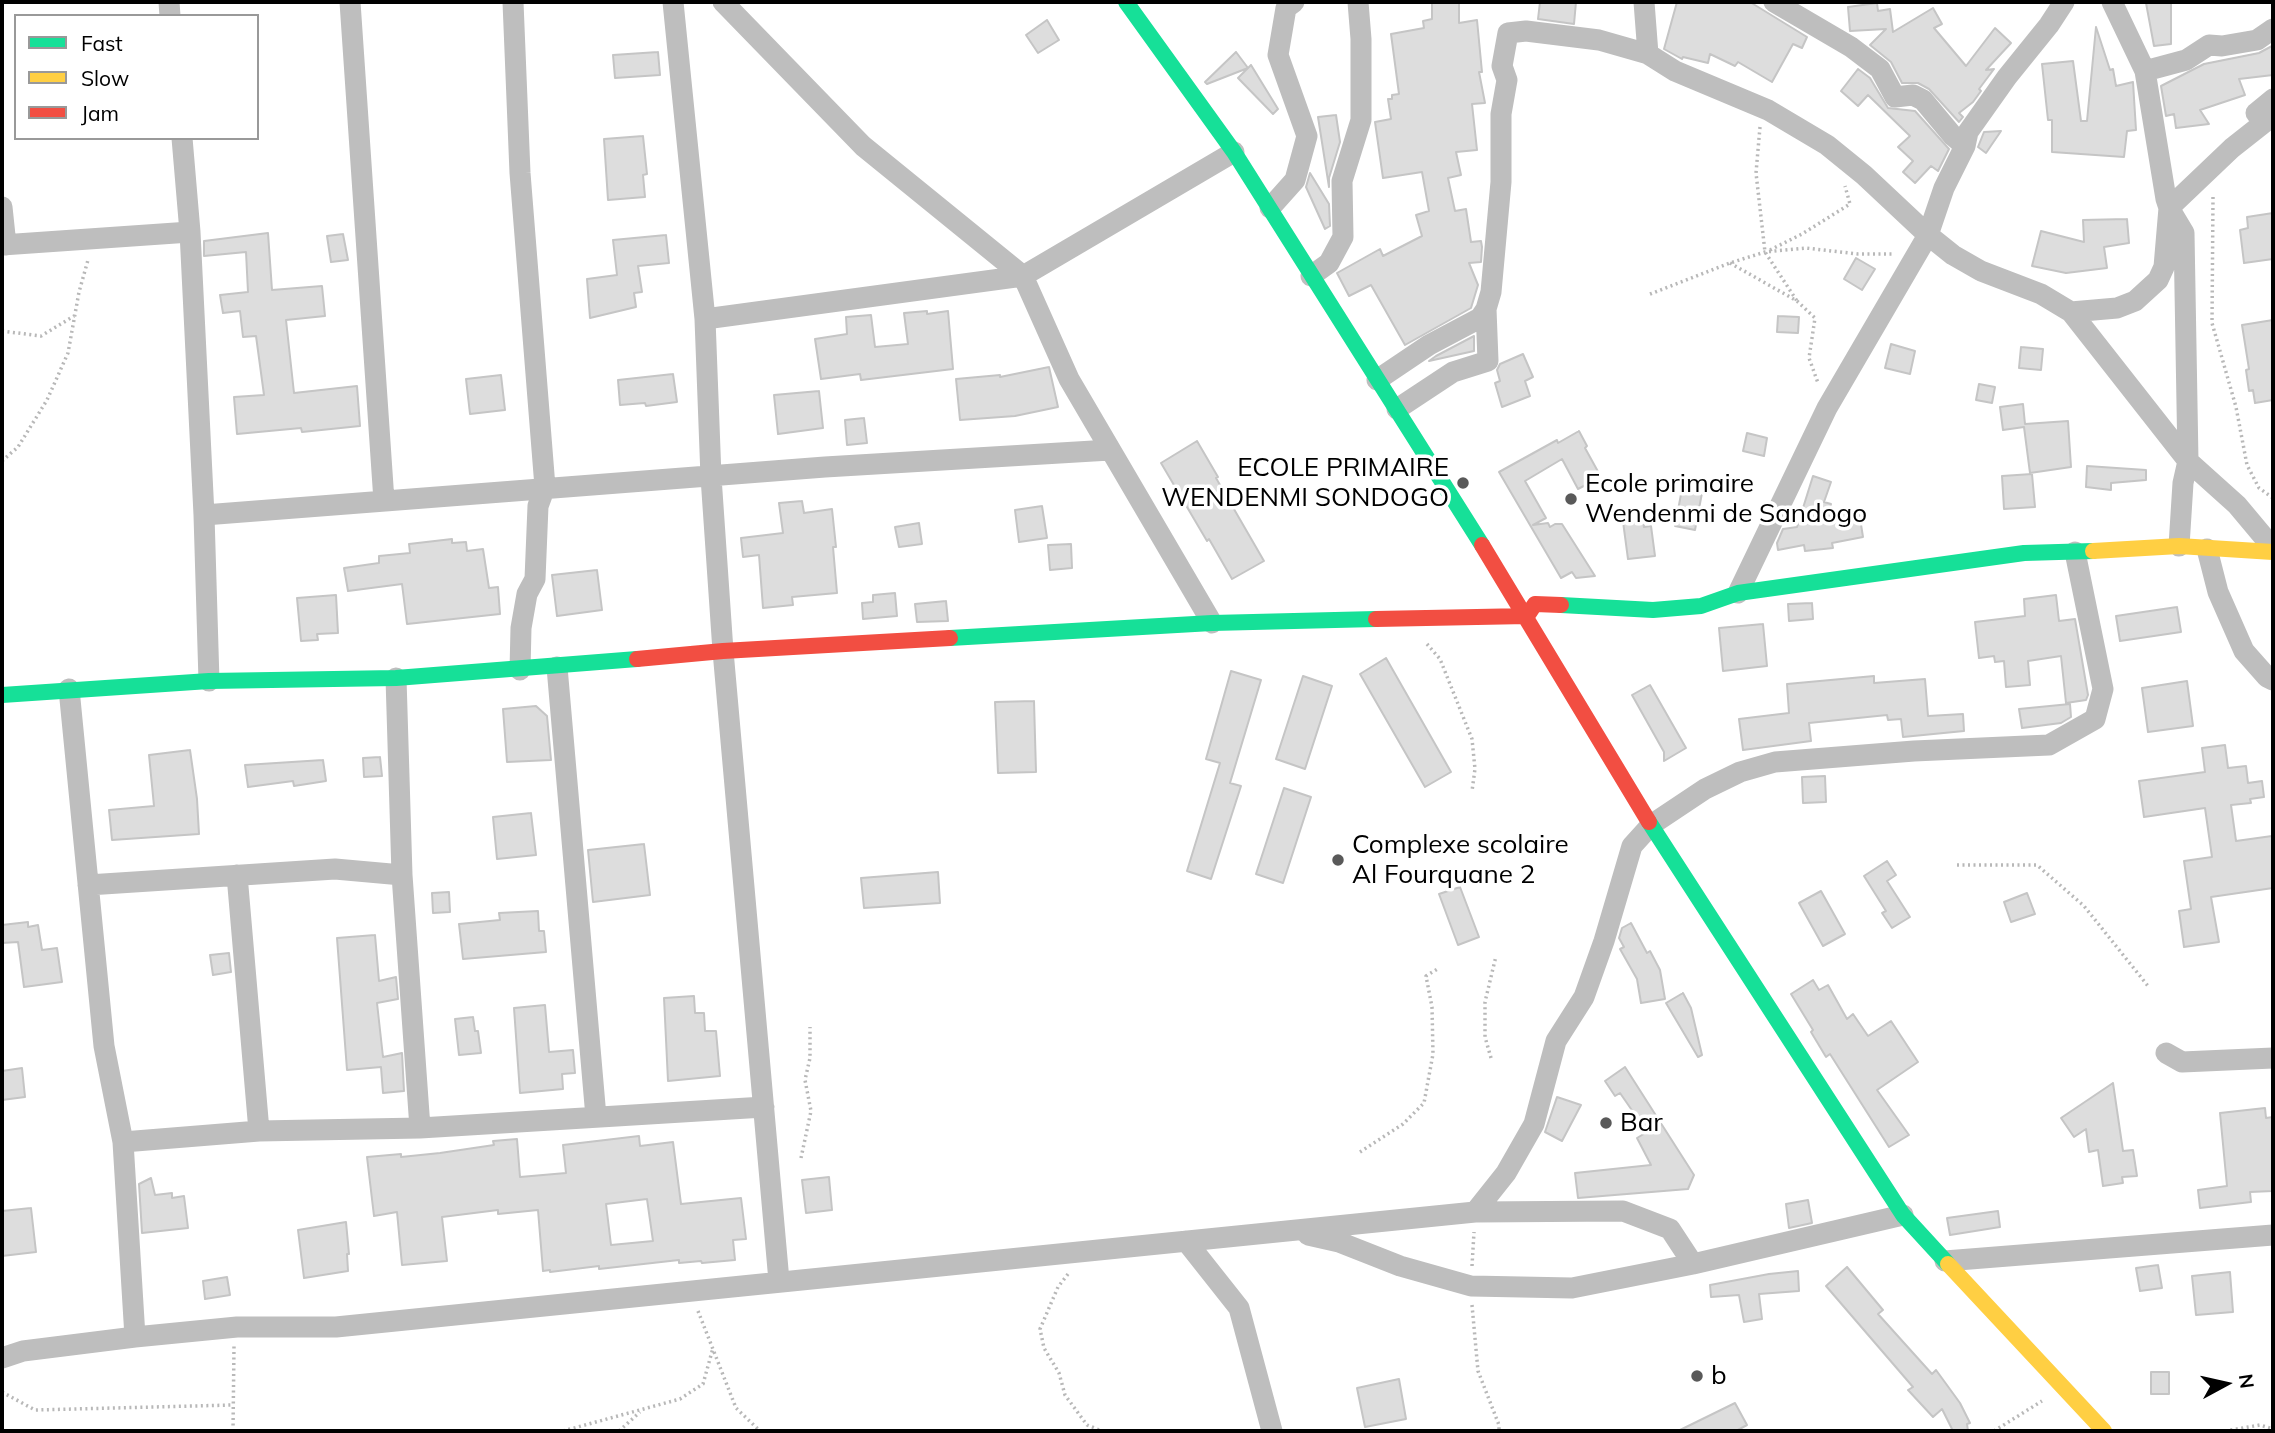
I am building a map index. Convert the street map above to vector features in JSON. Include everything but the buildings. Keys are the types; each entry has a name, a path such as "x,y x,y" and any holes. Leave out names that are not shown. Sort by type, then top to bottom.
{"street":[{"path":"350,2 384,501"},
{"path":"513,2 520,173 545,487 538,506 535,579 527,594 521,628 520,670"},
{"path":"673,2 705,319 711,477 723,651 779,1281"},
{"path":"723,2 863,146 1023,276 1069,379 1212,623"},
{"path":"1126,2 1234,152 1270,208 1527,616 1651,825 1903,1216 2104,1431"},
{"path":"1270,208 1295,180 1307,136 1278,55 1286,8 1294,2"},
{"path":"1311,276 1329,262 1343,237 1342,181 1361,120 1358,2"},
{"path":"1644,2 1648,54"},
{"path":"1774,2 1851,47 1880,69 1895,97 1913,95 1923,100 1953,136 1965,146"},
{"path":"1738,593 1827,408 1923,244 1944,188 1965,146 1968,132 2064,2"},
{"path":"2071,312 2117,308 2135,301 2158,280 2164,267 2169,208 2145,71 2112,2"},
{"path":"2145,71 2186,60 2209,45 2222,46 2257,40 2273,29"},
{"path":"1377,380 1429,345 1480,318 1486,309 1491,292 1501,182 1501,114 1507,80 1502,66 1508,33 1525,31 1599,40 1648,54 1675,71 1761,108 1827,145 1864,175 1923,244 1953,255 1981,271 2041,294 2071,312 2188,461 2237,505 2273,550"},
{"path":"2169,208 2213,165 2264,122 2256,113 2273,99"},
{"path":"182,140 190,232 204,514 209,681"},
{"path":"705,319 1023,276 1234,152"},
{"path":"2,206 4,245 190,232"},
{"path":"2169,208 2184,233 2188,461 2183,483 2179,546"},
{"path":"1397,409 1453,372 1488,361 1486,309"},
{"path":"204,514 825,467 1110,450"},
{"path":"1527,616 1535,604 1653,610 1701,606 1738,593 2024,552 2179,546 2273,550"},
{"path":"2207,548 2218,592 2244,651 2267,677 2273,680"},
{"path":"1475,1212 1506,1173 1534,1124 1556,1041 1584,997 1632,846 1651,825 1705,789 1740,772 1776,762 1914,751 2049,745 2095,719 2103,688 2075,552"},
{"path":"2,695 209,681 396,678 557,667 723,651 1212,623 1527,616"},
{"path":"557,667 596,1118"},
{"path":"396,678 402,875 420,1128"},
{"path":"69,689 104,1046 123,1142 135,1337"},
{"path":"88,886 335,869 402,875"},
{"path":"237,875 259,1131"},
{"path":"2166,1053 2182,1062 2273,1058"},
{"path":"123,1142 259,1131 420,1128 764,1107"},
{"path":"2,1358 23,1351 135,1337 237,1327 336,1327 1475,1212 1623,1211 1670,1228 1693,1264"},
{"path":"1296,1231 1339,1242 1399,1266 1471,1286 1572,1288 1693,1264 1903,1216"},
{"path":"1945,1261 2273,1235"},
{"path":"1186,1241 1239,1308 1272,1431"}],"path":[{"path":"1761,108 1756,173 1765,252 1797,301 1815,318 1809,358 1827,408"},
{"path":"2213,165 2212,323 2236,407 2247,465 2259,488 2273,498"},
{"path":"1650,294 1765,252 1802,234 1850,204 1844,182"},
{"path":"2,461 18,447 47,400 68,353 94,238"},
{"path":"1765,252 1806,248 1858,254 1923,244"},
{"path":"1730,263 1797,301"},
{"path":"2,331 41,337 75,316"},
{"path":"1406,618 1440,659 1461,710 1472,739 1475,769 1472,791"},
{"path":"1957,865 2037,865 2084,906 2148,986"},
{"path":"1491,1058 1485,1037 1486,1002 1496,956"},
{"path":"1360,1152 1403,1124 1423,1103 1433,1054 1433,1007 1426,976 1439,968"},
{"path":"801,1158 811,1111 805,1080 810,1058 810,1027"},
{"path":"1475,1212 1471,1286 1478,1371 1499,1431"},
{"path":"1084,1253 1058,1287 1040,1329 1044,1348 1059,1373 1065,1395 1087,1425 1102,1431"},
{"path":"695,1289 698,1310 736,1408 760,1431"},
{"path":"233,1431 237,1327"},
{"path":"563,1431 680,1399 702,1384 713,1348"},
{"path":"1994,1431 2064,1387"},
{"path":"2,1392 35,1410 233,1405"},
{"path":"619,1431 641,1411"},
{"path":"2225,1431 2260,1425 2273,1429"}],"traffic: fast":[{"path":"1126,2 1234,152 1482,545"},
{"path":"1561,605 1653,610 1701,606 1738,593 2024,553 2093,551"},
{"path":"950,638 1212,623 1376,619"},
{"path":"2,695 209,681 396,678 637,659"},
{"path":"1649,822 1903,1215 1948,1264"}],"traffic: slow":[{"path":"2093,551 2179,546 2273,552"},
{"path":"1948,1264 2104,1431"}],"traffic: jam":[{"path":"1482,545 1649,822"},
{"path":"1376,619 1527,616 1535,604 1561,605"},
{"path":"637,659 723,651 950,638"}],"place":[{"name":"ECOLE PRIMAIRE WENDENMI SONDOGO","path":"1463,483"},
{"name":"Ecole primaire Wendenmi de Sandogo","path":"1571,499"},
{"name":"Complexe scolaire Al Fourquane 2","path":"1338,860"},
{"name":"Bar","path":"1606,1123"},
{"name":"b","path":"1697,1376"}]}
